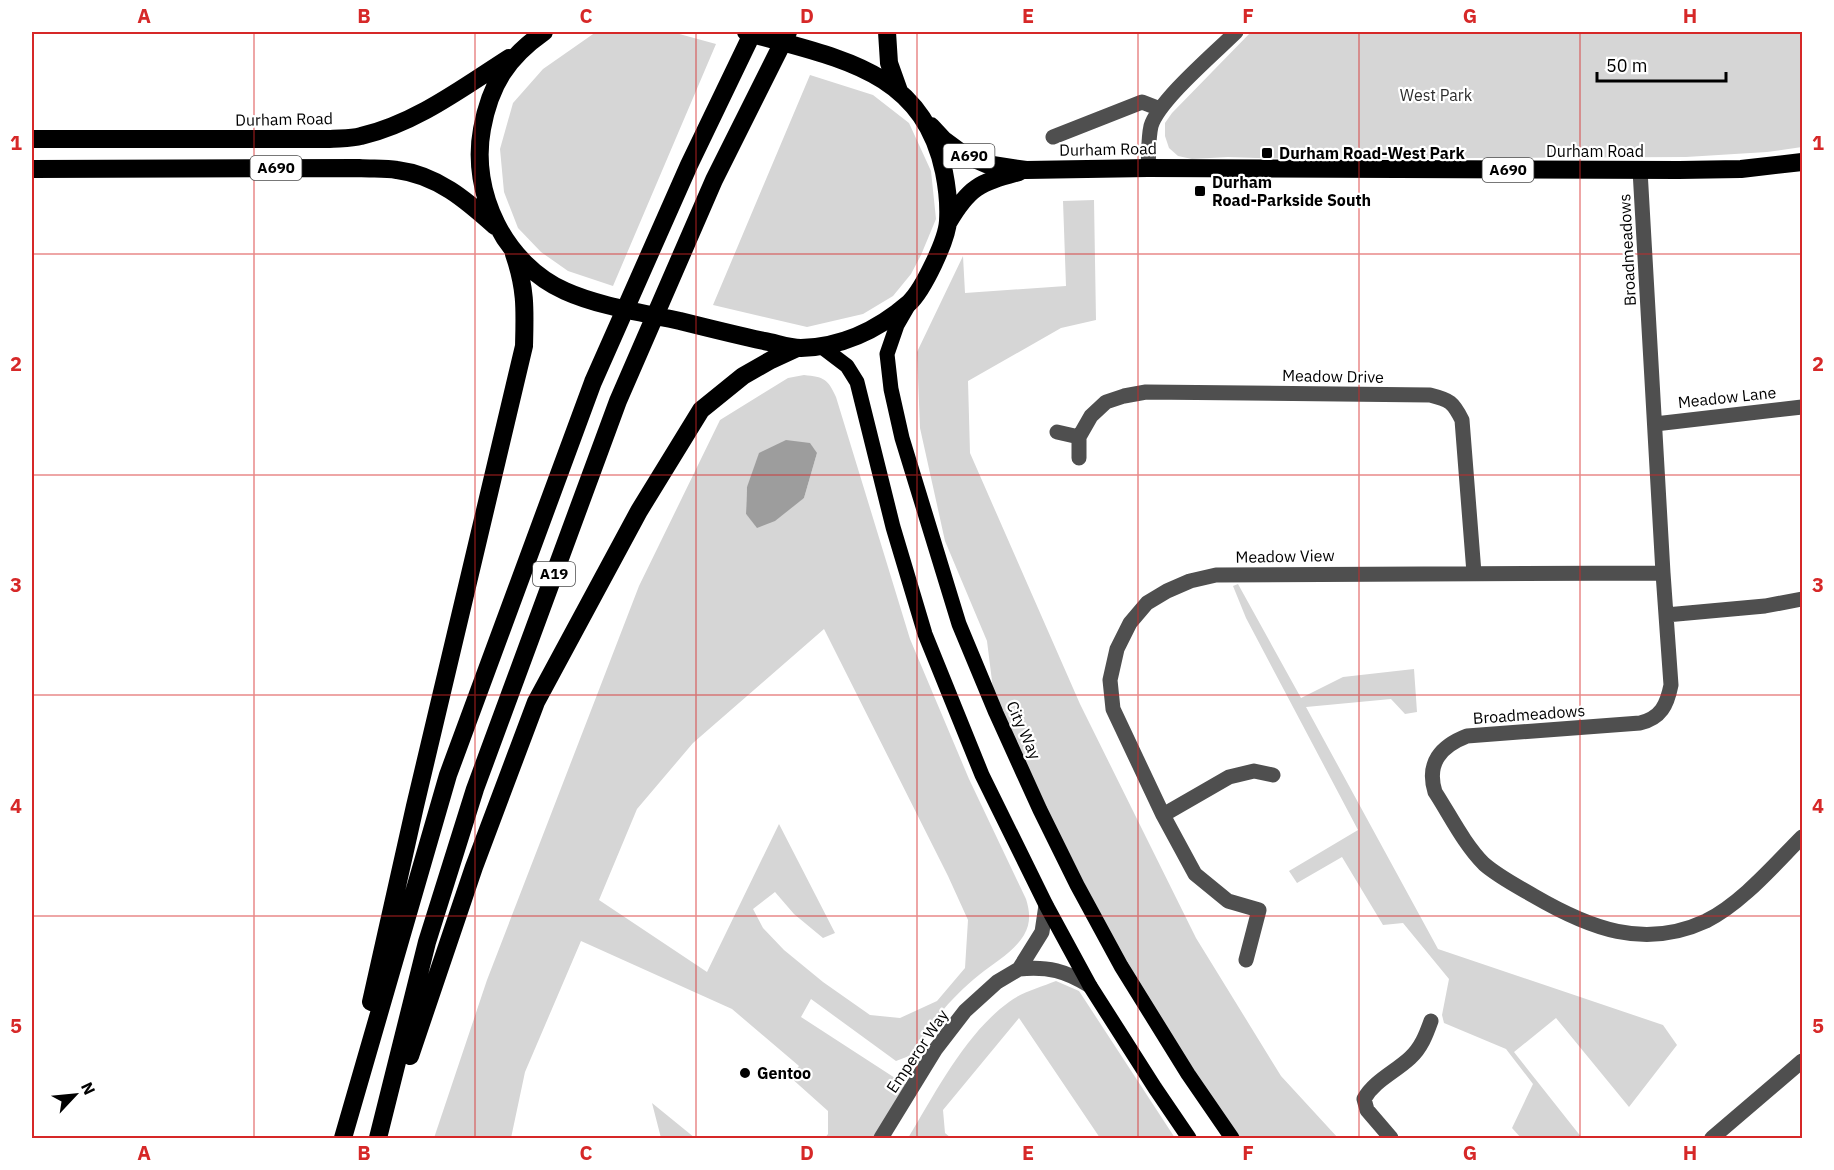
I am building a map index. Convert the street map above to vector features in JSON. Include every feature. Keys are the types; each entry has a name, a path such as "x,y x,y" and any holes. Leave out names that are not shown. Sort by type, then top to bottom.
{"highway":[{"name":"A690","path":"543,32 515,54 491,95 480,140 483,187 489,208 512,249 536,274 564,291 590,300 797,348 822,346 853,338 878,326 911,301 935,260 948,223 960,203 987,181 1026,170"},
{"name":"A690","path":"746,32 845,62 876,74 900,91 923,119 944,140 963,154 986,164 1026,170"},
{"name":"A19","path":"341,1138 448,775 588,393 689,165 753,32"},
{"name":"A19","path":"380,1138 427,942 475,789 618,401 714,180 788,32"},
{"path":"887,32 889,63 900,91"},
{"name":"Durham Road","path":"32,139 329,139 359,137 390,128 417,115 515,54"},
{"path":"923,119 943,165 948,223"},
{"name":"Durham Road","path":"1026,170 1148,168 1741,169 1803,162"},
{"name":"A690","path":"32,169 359,168 399,170 443,184 464,198 501,231"},
{"path":"341,1138 415,806 524,345 525,298 512,249"},
{"path":"380,1138 474,867 536,702 639,511 701,410 743,376 797,348"}],"main road":[{"name":"City Way","path":"911,301 897,325 887,354 891,389 903,438 959,624 996,713 1077,885 1121,966 1188,1074 1232,1138"},
{"path":"822,346 847,366 858,382 893,527 925,634 982,775 1046,905 1090,986 1189,1138"}],"street":[{"path":"1148,168 1151,128 1160,109 1236,32"},
{"path":"1053,137 1142,102 1160,109"},
{"name":"Broadmeadows","path":"1640,170 1671,685 1668,701 1650,721 1467,736 1455,741 1435,759 1432,783 1470,847 1498,876 1554,908 1591,925 1625,934 1651,935 1680,931 1707,920 1730,906 1803,837"},
{"name":"Meadow Drive","path":"1079,437 1091,416 1106,402 1146,392 1430,395 1447,399 1455,407 1462,420 1474,573"},
{"name":"Meadow Lane","path":"1655,424 1803,407"},
{"path":"1057,432 1079,437 1078,458"},
{"name":"Meadow View","path":"1246,960 1259,910 1228,901 1196,874 1163,815 1113,709 1110,680 1118,649 1130,623 1147,603 1190,581 1216,575 1663,573"},
{"path":"1666,615 1765,606 1803,599"},
{"path":"1163,815 1229,777 1254,771 1273,775"},
{"name":"Emperor Way","path":"881,1138 935,1050 965,1011 997,982 1019,969 1042,932 1046,905"},
{"path":"1019,969 1038,967 1056,969 1090,986"},
{"path":"1391,1138 1367,1110 1364,1099 1368,1091 1412,1057 1423,1042 1431,1021"},
{"path":"1712,1138 1801,1065"}],"green space":[{"path":"596,32 672,32 716,44 613,286 568,271 541,252 518,228 504,192 500,149 513,103 543,69"},
{"name":"West Park","path":"1251,32 1802,32 1802,147 1767,152 1686,157 1292,159 1228,157 1192,159 1178,156 1169,148 1165,136 1165,123"},
{"path":"810,75 873,95 909,123 931,171 936,219 911,274 893,296 863,314 807,327 713,305"},
{"path":"1094,200 1096,320 1061,328 968,381 970,453 1080,704 1196,938 1281,1076 1338,1138 1232,1138 1121,966 996,713 987,641 945,541 920,428 917,352 963,256 965,293 1066,286 1063,201"},
{"path":"804,375 821,378 828,383 836,397 910,639 969,779 1026,899 1029,917 1026,931 1009,952 953,999 935,1020 914,1052 896,1061 811,999 801,1017 912,1089 881,1138 825,1138 828,1134 828,1111 790,1077 799,1066 732,1009 581,941 525,1072 511,1138 434,1138 487,980 639,586 720,420 788,378","holes":["817,453 804,498 757,527 746,514 747,487","824,629 968,920 965,968 937,1001 900,1018 870,1015 823,982 784,950 763,928 753,909 775,892 794,914 823,938 835,933 779,824 707,972 599,900 637,809 693,743"]},
{"path":"1238,584 1301,698 1343,677 1414,669 1417,712 1405,714 1391,699 1306,707 1438,949 1663,1025 1677,1045 1629,1107 1556,1018 1514,1052 1582,1138 1521,1138 1512,1128 1533,1084 1506,1049 1444,1023 1442,1015 1449,979 1403,923 1383,925 1342,857 1297,883 1289,871 1358,830 1246,618 1233,586"},
{"path":"1056,981 1079,991 1175,1138 1100,1138 1019,1018 943,1110 945,1133 951,1138 908,1138 965,1047 993,1015 1014,998"},
{"path":"652,1103 695,1138 661,1138"}],"shaded area":[{"path":"786,440 810,443 817,453 804,498 775,521 757,528 746,514 747,487 759,453"}],"place":[{"name":"Durham Road-West Park","path":"1267,153"},
{"name":"Durham Road-Parkside South","path":"1200,191"},
{"name":"Gentoo","path":"745,1073"}]}
